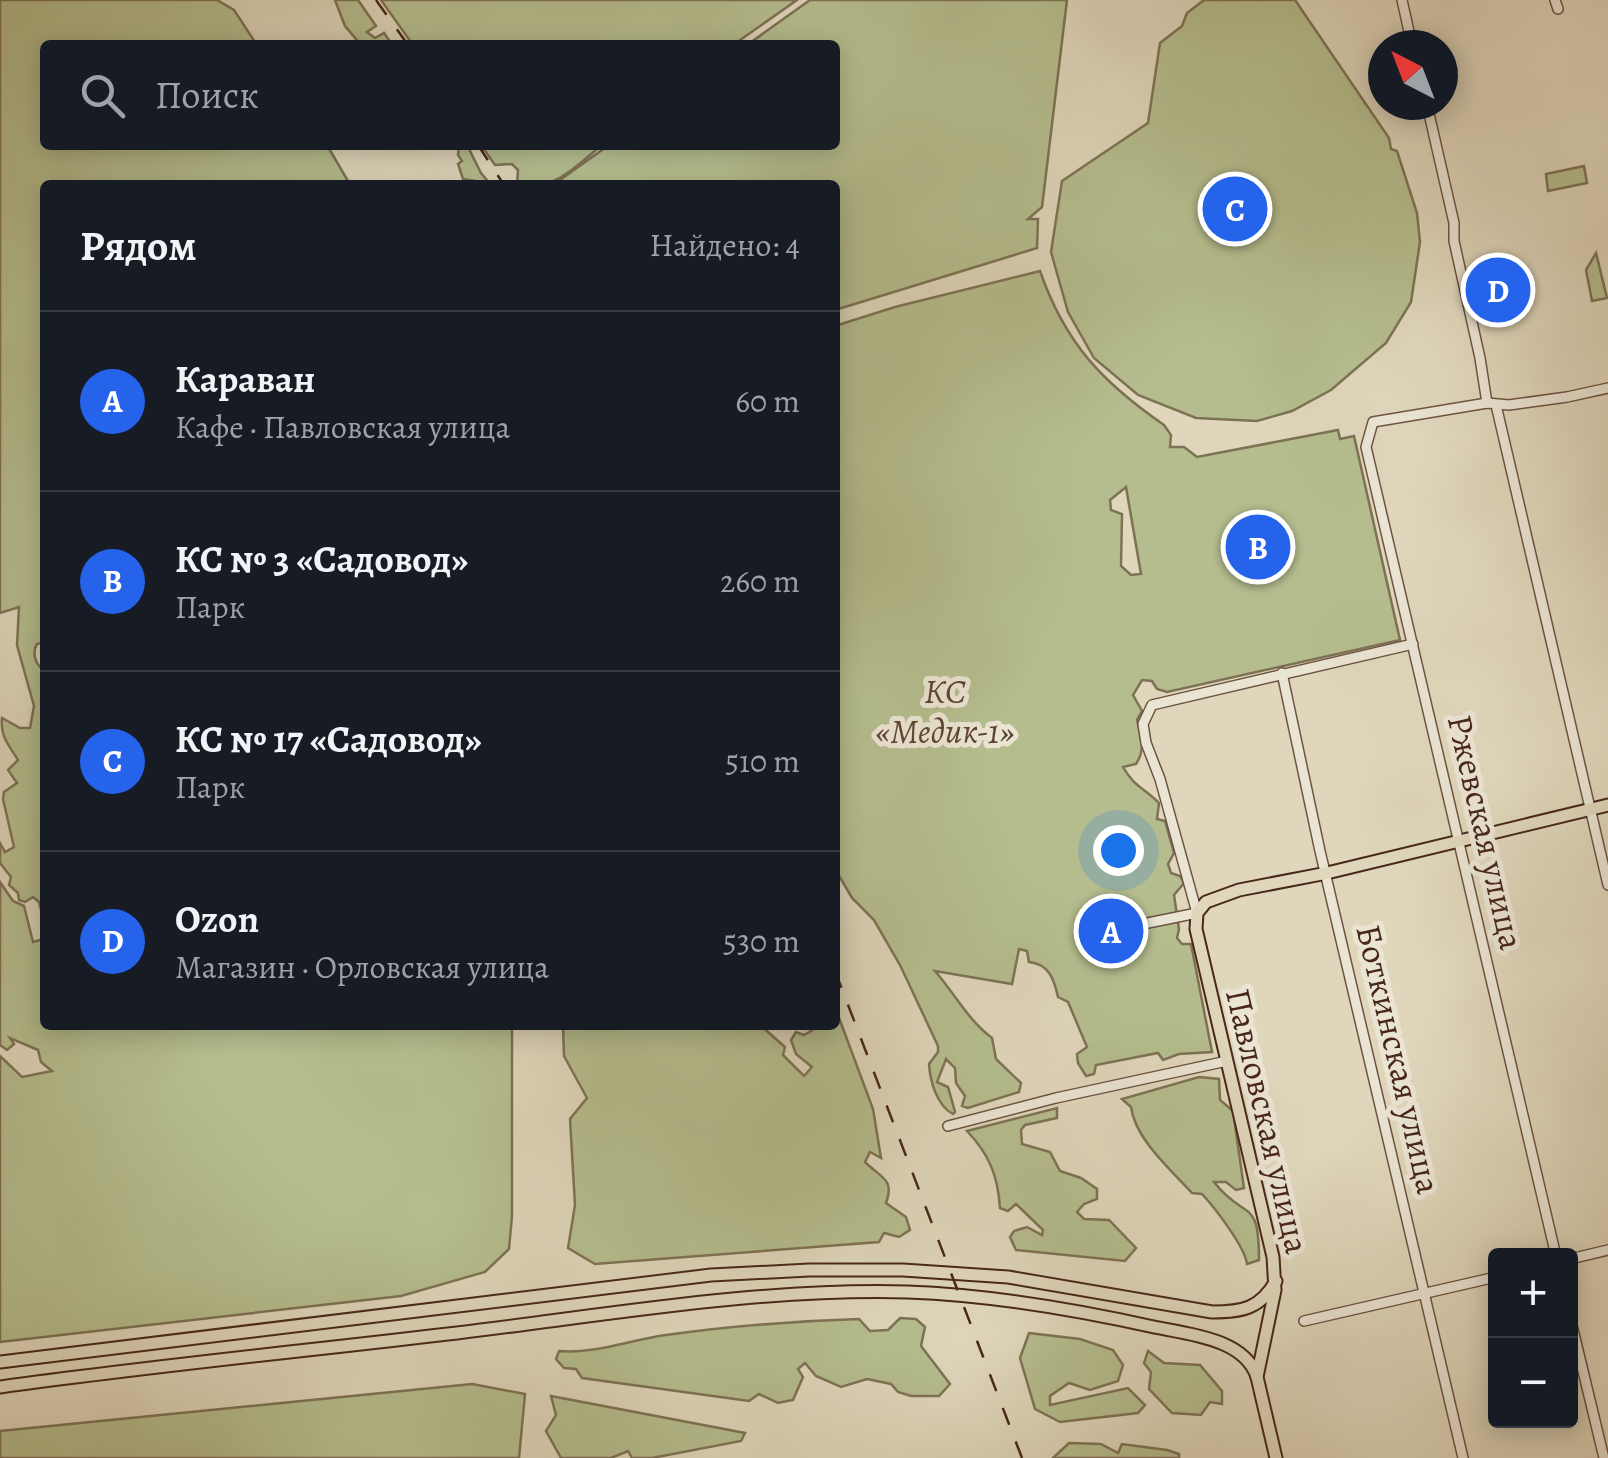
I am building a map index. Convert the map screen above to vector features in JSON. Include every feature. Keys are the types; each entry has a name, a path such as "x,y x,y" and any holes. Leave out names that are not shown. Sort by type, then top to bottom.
{"main road":[{"path":"1197,913 1216,897 1608,805"},
{"name":"Павловская улица","path":"1197,913 1196,929 1273,1257 1276,1281 1257,1377 1276,1458"},
{"path":"0,1362 711,1276 903,1270 1008,1278 1212,1312 1246,1311 1257,1306 1276,1281"},
{"path":"0,1387 704,1301 834,1292 999,1298 1098,1314 1236,1350 1254,1365 1257,1377"},
{"path":"1178,1332 1189,1330 1194,1324 1186,1307"}],"street":[{"path":"1402,0 1409,30"},
{"path":"1430,120 1480,358 1608,884"},
{"path":"1492,404 1568,397 1608,388"},
{"name":"Ржевская улица","path":"1492,404 1373,422 1366,447 1554,1248"},
{"path":"1282,673 1413,644"},
{"name":"Павловская улица","path":"1197,913 1160,779 1146,743 1146,713 1160,701 1282,673"},
{"name":"Боткинская улица","path":"1282,673 1463,1458"},
{"path":"1144,924 1197,913"},
{"path":"948,1126 1227,1061"},
{"path":"1578,1257 1608,1250"},
{"path":"1304,1321 1488,1279"},
{"path":"1575,1338 1604,1458"}],"green space":[{"path":"0,0 217,0 234,10 254,40 40,40 40,150 330,150 347,180 40,180 40,643 35,647 35,655 40,666 40,906 33,897 25,902 19,900 18,893 9,885 11,877 0,863 0,843 5,852 14,847 3,799 4,792 17,783 8,770 18,760 4,736 2,718 20,728 30,728 34,706 17,645 19,607 0,613"},
{"path":"335,0 358,0 376,26 367,32 375,38 384,33 389,40 357,40 345,26"},
{"path":"381,0 797,0 740,40 409,40"},
{"path":"810,0 1067,0 1042,207 1028,219 1038,219 1037,248 840,308 840,180 560,180 602,150 840,150 840,40 754,40"},
{"path":"1204,0 1295,0 1368,107 1368,120 1377,120 1389,138 1391,149 1397,151 1417,213 1420,242 1411,302 1386,343 1331,390 1292,411 1257,421 1196,418 1138,395 1094,358 1068,312 1051,252 1062,181 1148,123 1160,43 1182,26 1187,13"},
{"path":"458,150 470,150 487,180 463,179"},
{"path":"484,150 596,150 556,180 517,180 518,170 512,164 495,165"},
{"path":"1584,166 1587,183 1548,191 1546,174"},
{"path":"1596,253 1607,298 1592,301 1586,270"},
{"name":"КС «Медик-1»","path":"1040,271 1061,319 1088,359 1122,393 1164,425 1171,435 1170,447 1184,447 1197,457 1338,430 1340,439 1354,436 1400,640 1167,692 1157,689 1152,681 1142,680 1133,695 1142,711 1137,720 1142,748 1136,764 1123,767 1159,803 1157,819 1165,821 1174,853 1168,864 1171,873 1180,876 1184,883 1174,895 1177,938 1182,944 1191,944 1212,1052 1179,1054 1163,1060 1158,1053 1096,1065 1094,1074 1086,1076 1077,1054 1087,1047 1068,1002 1058,997 1046,969 1029,962 1027,951 1019,949 1012,984 935,971 992,1038 996,1059 1021,1083 1019,1092 968,1108 962,1106 965,1096 956,1083 955,1068 946,1059 937,1082 948,1087 955,1112 947,1110 939,1099 929,1064 938,1046 874,920 852,898 840,878 840,324","holes":["1126,487 1141,574 1131,575 1121,566 1122,514 1111,510 1110,500"]},
{"path":"0,882 13,901 24,906 33,942 40,940 40,1030 512,1030 509,1249 485,1272 401,1296 0,1342 0,1056 22,1077 52,1071 41,1062 38,1050 10,1038 14,1044 7,1050 0,1045"},
{"path":"840,1020 873,1109 881,1158 870,1152 865,1162 888,1184 886,1203 906,1217 910,1230 899,1237 884,1233 879,1242 595,1264 568,1248 575,1205 570,1119 587,1098 564,1056 563,1030 766,1030 785,1047 783,1055 804,1076 812,1067 796,1054 791,1040 796,1032 804,1035 812,1030 840,1030"},
{"path":"1199,1077 1219,1079 1220,1100 1233,1111 1244,1188 1236,1190 1226,1182 1214,1182 1253,1217 1259,1260 1247,1264 1221,1218 1202,1194 1192,1193 1155,1153 1139,1131 1131,1107 1122,1099"},
{"path":"1057,1108 1057,1118 1025,1125 1021,1130 1022,1144 1050,1152 1060,1171 1097,1189 1097,1199 1077,1212 1084,1219 1109,1220 1136,1248 1125,1261 1016,1250 1010,1237 1014,1231 1027,1227 1042,1235 1043,1230 1016,1204 1008,1211 1000,1208 991,1166 967,1131"},
{"path":"900,1318 916,1319 925,1327 921,1346 950,1384 939,1396 911,1396 898,1392 891,1384 867,1379 841,1387 816,1376 805,1363 798,1369 803,1377 793,1400 778,1403 759,1394 749,1401 582,1378 576,1369 564,1368 556,1359 559,1351 599,1349 690,1332 859,1319 870,1331 888,1330"},
{"path":"1029,1333 1080,1339 1113,1350 1123,1365 1118,1381 1090,1390 1069,1383 1050,1396 1050,1405 1128,1388 1145,1405 1138,1413 1060,1422 1035,1409 1020,1358"},
{"path":"1148,1351 1164,1363 1200,1365 1222,1391 1222,1404 1210,1402 1201,1415 1172,1413 1149,1389 1151,1372 1144,1363"},
{"path":"472,1384 525,1394 519,1458 0,1458 0,1431"},
{"path":"551,1396 745,1433 741,1441 652,1458 632,1458 628,1451 611,1458 561,1458 546,1431 556,1415"},
{"path":"1069,1443 1101,1444 1118,1453 1122,1444 1167,1450 1179,1454 1179,1458 1053,1458"}],"railway":[{"path":"376,0 404,40"},
{"path":"481,150 501,180"},
{"path":"840,984 1022,1458"}],"place":[{"name":"КС № 17 «Садовод»","path":"1235,209"},
{"name":"Ozon","path":"1498,290"},
{"name":"КС № 3 «Садовод»","path":"1258,547"},
{"name":"Караван","path":"1111,931"}]}
